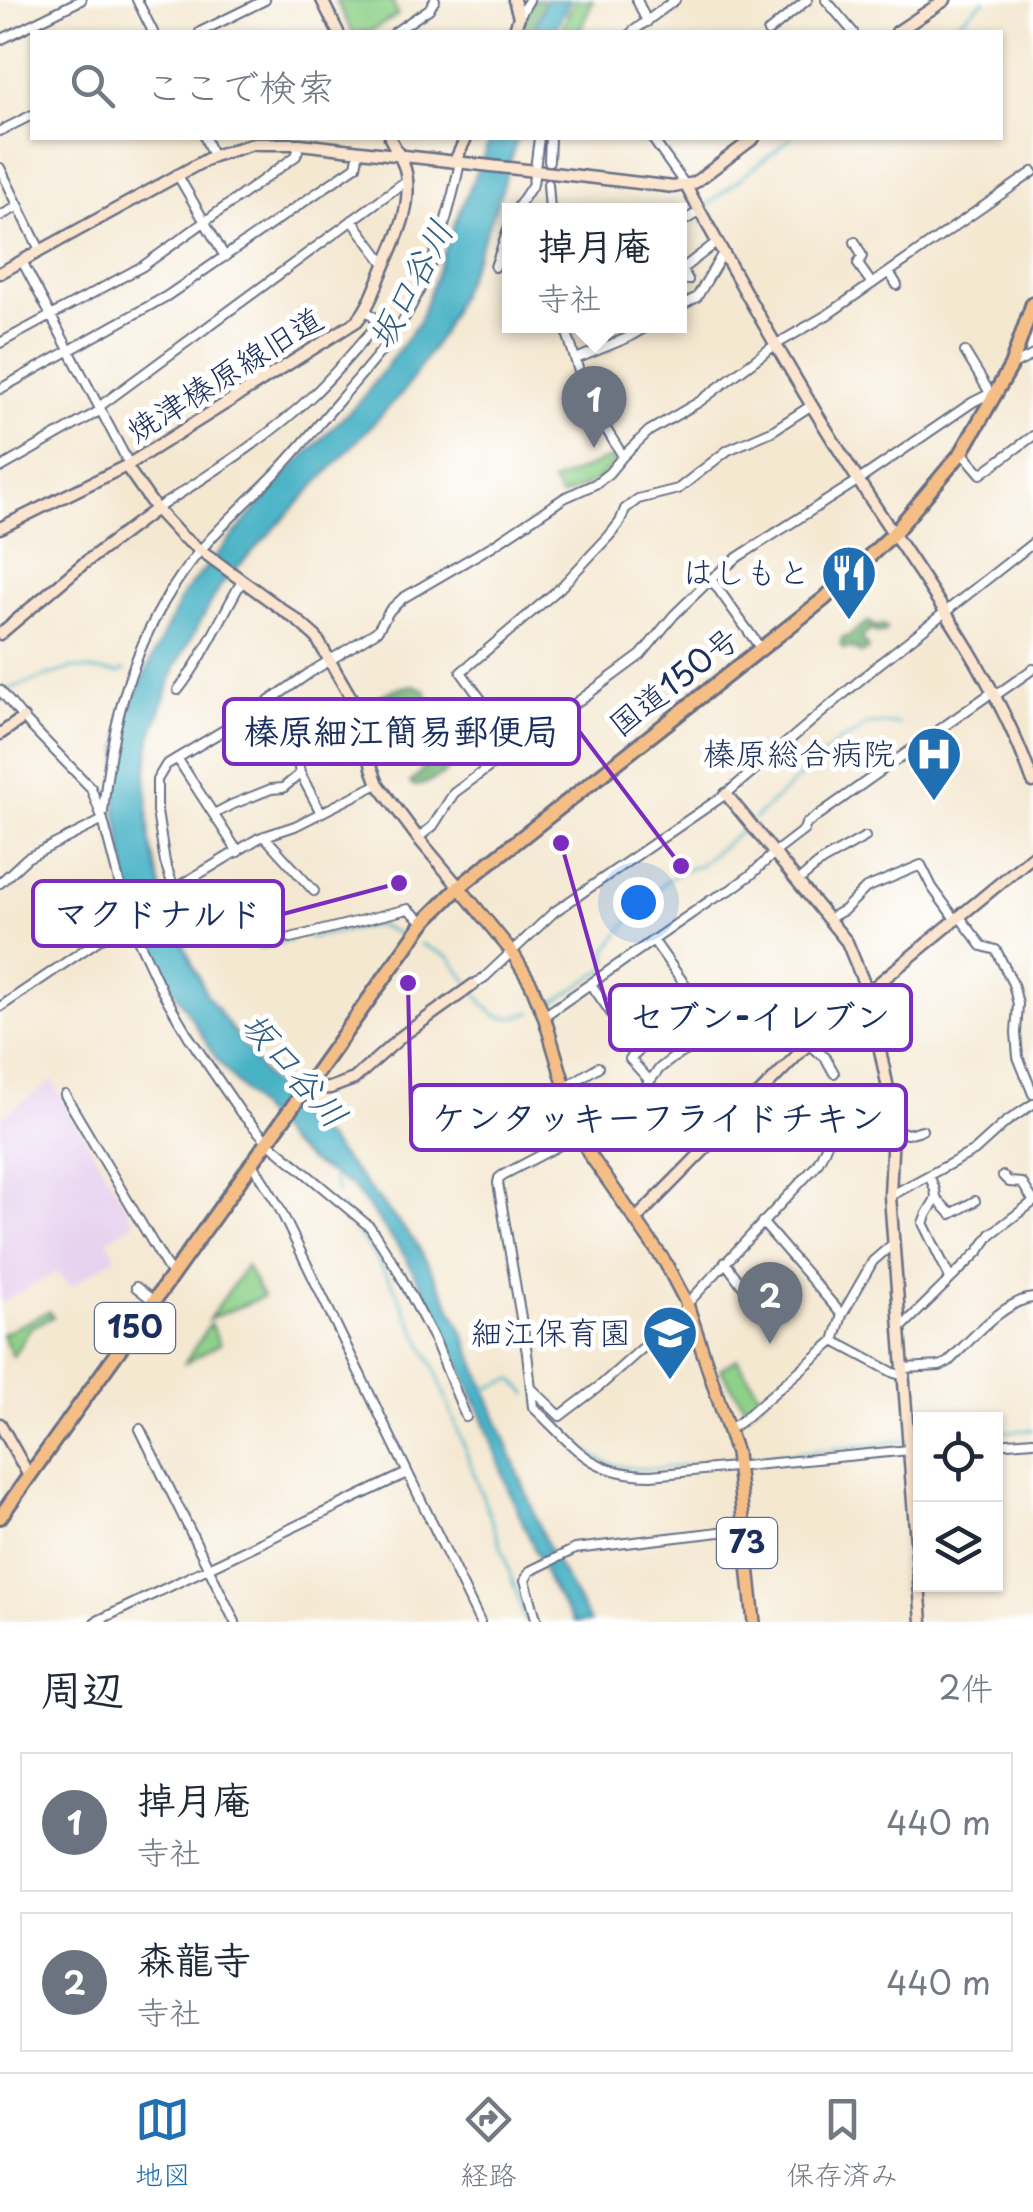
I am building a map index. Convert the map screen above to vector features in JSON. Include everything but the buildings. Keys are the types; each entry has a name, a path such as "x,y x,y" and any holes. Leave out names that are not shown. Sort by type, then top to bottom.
{"highway":[{"name":"国道150号","path":"0,1517 424,922 458,887 824,599 894,534 962,452 1011,366 1033,303"}],"main road":[{"name":"73","path":"458,887 512,952 531,984 580,1134 665,1262 686,1304 737,1460 754,1622"}],"street":[{"path":"0,40 81,0"},
{"path":"137,0 152,30"},
{"path":"204,30 266,0"},
{"path":"322,0 337,30"},
{"path":"399,30 429,9 435,0"},
{"path":"514,0 519,17"},
{"path":"515,30 528,0"},
{"path":"637,0 647,22"},
{"path":"635,30 675,0"},
{"path":"770,30 808,0"},
{"path":"826,0 851,30"},
{"path":"900,30 946,0"},
{"path":"0,131 30,116"},
{"path":"205,140 214,156"},
{"name":"焼津榛原線旧道","path":"0,528 128,465 350,327 366,310 404,218 406,169 391,140"},
{"path":"103,820 118,709 154,620 200,550 295,452 410,310 433,258 466,140"},
{"path":"521,203 530,191 539,140"},
{"path":"548,161 550,140"},
{"path":"653,140 686,186 774,345 995,693 1033,782"},
{"path":"0,273 176,174 253,141 686,186 751,140"},
{"path":"0,343 143,266 296,156 300,144"},
{"path":"0,389 167,296 356,166 359,151"},
{"path":"0,168 40,250"},
{"path":"174,889 160,835 157,780 162,770 377,632 390,610 403,598 564,498 596,484 649,431 698,402 774,345 827,315 1033,172"},
{"path":"176,174 225,257"},
{"path":"0,468 100,408 407,180"},
{"path":"548,184 549,203"},
{"path":"0,216 19,206"},
{"path":"687,219 700,211"},
{"path":"352,220 385,264"},
{"path":"687,262 716,242"},
{"path":"855,242 862,256 858,264 872,284"},
{"path":"497,262 502,247"},
{"path":"687,303 697,297 723,253"},
{"path":"22,261 128,465 156,509 181,536 309,629 361,715 378,784 458,887"},
{"path":"902,262 909,276"},
{"path":"890,272 897,286"},
{"path":"0,634 83,564 288,417 377,325 366,310"},
{"path":"567,333 580,378 623,456"},
{"path":"576,359 636,333"},
{"path":"418,838 433,826 454,793 640,656 674,615 738,557 994,392 965,352"},
{"path":"1011,366 1033,356"},
{"path":"523,740 486,706 461,672 560,588 609,536 625,509 638,499 678,489 728,450 772,431 812,405"},
{"path":"962,452 981,474 1033,436"},
{"path":"308,1086 330,1088 354,1079 402,1036 512,952 554,912 726,794 879,664 1033,543"},
{"path":"711,579 761,648"},
{"path":"178,690 220,624 240,580"},
{"path":"544,1016 730,890 804,830 806,824 1033,669"},
{"path":"2,693 91,788 131,919 162,991 189,1036 241,1113 370,1227 436,1343 466,1417"},
{"path":"254,712 296,754 300,774 322,812"},
{"path":"296,754 334,727 361,715"},
{"path":"0,734 23,718"},
{"path":"177,758 238,852"},
{"path":"214,814 271,789 283,788 300,774"},
{"path":"0,1008 174,889 264,836 295,826 378,784"},
{"path":"726,794 846,942 888,1093 893,1129 890,1196 912,1445 922,1622"},
{"path":"0,883 27,858 103,820"},
{"path":"264,836 314,891"},
{"path":"797,882 822,861 865,837"},
{"path":"636,1219 824,1028 1033,856"},
{"path":"828,919 844,910 866,888 921,865 932,887 957,918 982,946 996,950 1013,984 1018,1004 1018,1057 1033,1094"},
{"path":"291,938 408,908 424,922"},
{"path":"653,940 729,1040"},
{"path":"591,984 638,1052 630,1059 650,1082"},
{"path":"864,997 763,1036 697,1046 676,1054 636,1100 498,1178 532,1404 587,1460 633,1475 651,1475 737,1460 912,1445"},
{"path":"807,1044 834,1073"},
{"path":"564,1088 598,1067"},
{"path":"595,1091 632,1141"},
{"path":"531,1390 560,1416 627,1363 682,1313 686,1304 821,1159 836,1122 845,1112 888,1093"},
{"path":"65,1095 173,1277"},
{"path":"636,1100 654,1118 672,1109"},
{"path":"636,1100 646,1124"},
{"path":"890,1196 974,1150 1033,1104"},
{"path":"713,1108 724,1128"},
{"path":"893,1129 908,1134 922,1130"},
{"path":"253,1164 278,1205 480,1622"},
{"path":"929,1176 937,1199 950,1214 975,1201"},
{"path":"902,1326 979,1251 991,1234 1033,1201 1022,1183 1009,1182 1003,1176"},
{"path":"937,1199 923,1223 950,1278"},
{"path":"762,1222 842,1314"},
{"path":"729,1429 834,1341 842,1314 873,1260 895,1242"},
{"path":"725,1262 763,1314"},
{"path":"136,1287 155,1302"},
{"path":"834,1341 894,1373 940,1366 1006,1308 1024,1298 1033,1298"},
{"path":"0,1424 28,1474"},
{"path":"140,1429 235,1622"},
{"path":"1003,1443 1033,1441"},
{"path":"94,1622 408,1473"},
{"path":"537,1622 525,1580 530,1572 575,1549 745,1528"}],"shaded area":[{"path":"52,1081 135,1223 107,1239 116,1257 70,1287 57,1272 0,1303 0,1118"}],"green space":[{"path":"336,0 392,0 398,15 372,30 351,30"},
{"path":"531,0 546,0 533,30 518,30"},
{"path":"574,0 593,0 580,30 562,30"},
{"path":"611,457 614,463 596,481 561,497 552,482"},
{"path":"869,622 887,629 884,633 871,630 862,637 868,649 861,653 843,649 843,638"},
{"path":"414,685 425,690 431,712 415,726 396,717 403,745 389,752 373,742 371,708 381,695"},
{"path":"448,735 452,754 448,770 414,786 410,783 424,766 436,738"},
{"path":"246,1266 263,1297 209,1319"},
{"path":"49,1311 53,1317 31,1327 13,1356 2,1334"},
{"path":"210,1323 220,1344 185,1363"},
{"path":"737,1359 763,1399 749,1412 720,1369"}],"water":[{"path":"546,0 570,0 555,30 534,30"},
{"path":"490,140 516,140 500,196 442,333 405,390 221,585 175,667 151,738 146,775 150,842 165,904 207,995 265,1076 328,1141 416,1243 464,1335 548,1548 590,1622 573,1622 549,1583 437,1313 403,1253 352,1186 288,1144 216,1058 165,975 127,880 116,810 120,746 135,695 183,594 288,472 363,398 419,322"}],"waterway":[{"path":"948,30 985,0"},
{"path":"546,140 546,151"},
{"path":"705,207 789,140"},
{"path":"6,690 72,668 118,673 125,670"},
{"path":"754,819 840,741 867,724 899,724"},
{"path":"550,1005 606,968 607,950 640,906 665,882 698,866 745,828"},
{"path":"309,938 377,925 404,936"},
{"path":"260,948 291,940"},
{"path":"421,944 449,957 469,983"},
{"path":"473,989 498,1016 532,1012"},
{"path":"332,1172 337,1193"},
{"path":"341,1206 344,1218 392,1283 435,1369 526,1622"},
{"path":"484,1390 512,1379 528,1394"},
{"path":"537,1403 569,1435 605,1462 639,1469 730,1460"},
{"path":"1003,1432 1033,1430"},
{"path":"743,1459 904,1441"}],"place":[{"name":"掉月庵","path":"594,448"},
{"name":"はしもと","path":"849,622"},
{"name":"榛原総合病院","path":"934,803"},
{"name":"セブン-イレブン","path":"561,843"},
{"name":"榛原細江簡易郵便局","path":"681,866"},
{"name":"マクドナルド","path":"399,883"},
{"name":"ケンタッキーフライドチキン","path":"408,983"},
{"name":"森龍寺","path":"770,1344"},
{"name":"細江保育園","path":"670,1382"}],"water label":[{"name":"坂口谷川","path":"411,285"},
{"name":"坂口谷川","path":"294,1070"}]}
